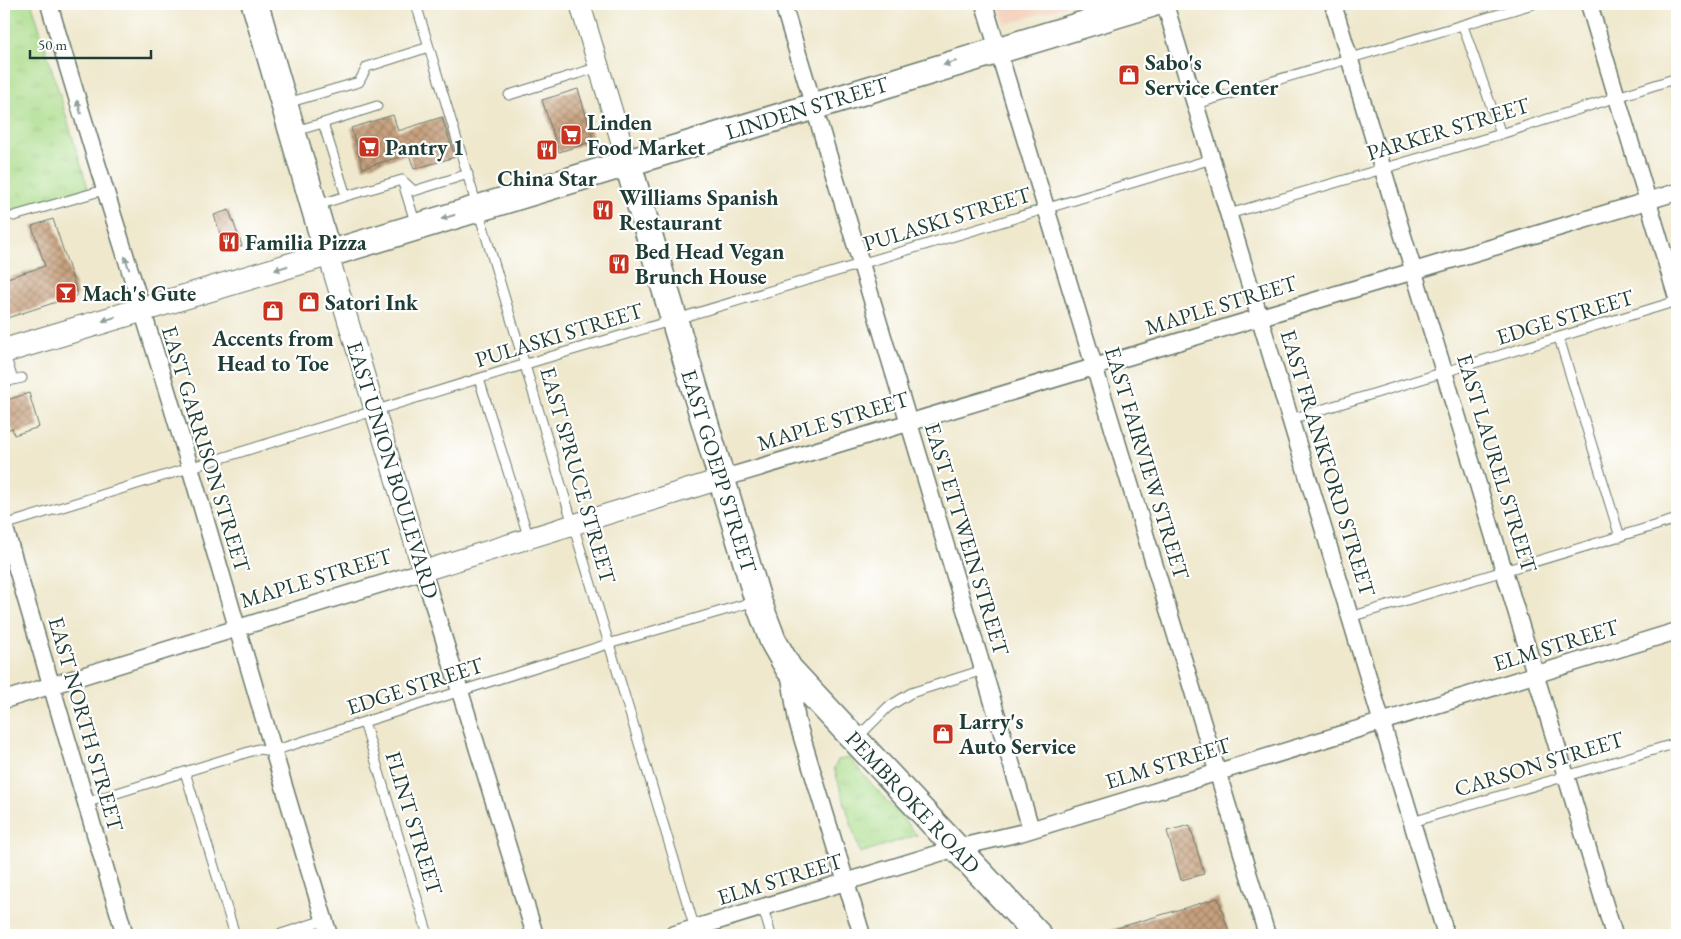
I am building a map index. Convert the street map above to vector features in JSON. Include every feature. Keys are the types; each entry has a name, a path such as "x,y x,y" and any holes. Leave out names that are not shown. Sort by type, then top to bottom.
{"main road":[{"name":"EAST UNION BOULEVARD","path":"255,4 328,254"},
{"name":"LINDEN STREET","path":"4,351 628,164 996,49 1151,4"},
{"name":"EAST GOEPP STREET","path":"628,164 758,601 779,656 789,669"},
{"name":"PEMBROKE ROAD","path":"789,669 1038,935"}],"street":[{"name":"EAST GARRISON STREET","path":"49,4 104,190 190,467 327,928"},
{"name":"EAST GOEPP STREET","path":"580,4 628,164"},
{"name":"EAST ETTWEIN STREET","path":"783,4 1031,829"},
{"name":"EAST FAIRVIEW STREET","path":"984,4 996,49 1267,935"},
{"name":"EAST FRANKFORD STREET","path":"1165,4 1446,935"},
{"name":"EAST LAUREL STREET","path":"1333,4 1506,571 1614,935"},
{"path":"1589,4 1677,300"},
{"name":"MAPLE STREET","path":"4,700 721,479 1677,192"},
{"name":"EAST UNION BOULEVARD","path":"328,254 535,935"},
{"name":"EAST NORTH STREET","path":"4,525 125,935"},
{"name":"ELM STREET","path":"672,935 956,848 1031,829 1677,631"},
{"name":"EAST GOEPP STREET","path":"789,669 797,721 862,935"}],"lane":[{"name":"EAST SPRUCE STREET","path":"416,4 695,928"},
{"path":"1196,104 1533,4"},
{"path":"1463,26 1500,134"},
{"path":"284,104 358,82 367,67 429,47"},
{"path":"509,95 599,67"},
{"name":"PARKER STREET","path":"1229,214 1500,134 1677,78"},
{"path":"292,132 377,106"},
{"path":"323,123 346,196"},
{"name":"PULASKI STREET","path":"4,525 526,364 1212,159"},
{"path":"402,180 414,191 468,174"},
{"path":"314,206 402,180"},
{"path":"402,180 416,227"},
{"path":"14,216 104,190"},
{"name":"EDGE STREET","path":"1290,419 1446,373 1677,300"},
{"path":"1559,338 1620,537"},
{"path":"4,351 13,380"},
{"path":"479,379 529,539"},
{"path":"1350,617 1677,520"},
{"name":"EDGE STREET","path":"85,803 258,749 273,751 608,644 758,601"},
{"path":"855,740 888,707 904,697 983,670"},
{"name":"FLINT STREET","path":"364,722 428,935"},
{"name":"CARSON STREET","path":"1412,822 1677,743"},
{"path":"185,772 235,935"},
{"path":"763,908 771,935"},
{"path":"278,935 327,928"}],"shaded area":[{"path":"998,4 1074,4 1005,24"}],"green space":[{"path":"4,4 32,4 88,188 4,212"},
{"path":"4,212 8,225 4,227"},
{"path":"849,758 917,835 860,853 834,768 838,760"}],"building":[{"path":"578,89 594,141 559,152 542,100"},
{"path":"393,115 398,131 442,117 455,157 414,169 409,154 363,168 351,128"},
{"path":"229,210 242,246 226,251 214,215"},
{"path":"53,219 78,295 4,319 4,279 45,266 32,226"},
{"path":"29,393 39,427 14,435 12,428 4,431 4,401"},
{"path":"1190,825 1204,874 1181,880 1167,831"},
{"path":"1218,898 1230,935 1104,935 1104,932"}],"place":[{"name":"Sabo's Service Center","path":"1129,75"},
{"name":"Linden Food Market","path":"571,135"},
{"name":"Pantry 1","path":"369,147"},
{"name":"China Star","path":"547,150"},
{"name":"Williams Spanish Restaurant","path":"603,210"},
{"name":"Familia Pizza","path":"229,242"},
{"name":"Bed Head Vegan Brunch House","path":"619,264"},
{"name":"Mach's Gute","path":"66,293"},
{"name":"Satori Ink","path":"309,302"},
{"name":"Accents from Head to Toe","path":"273,311"},
{"name":"Larry's Auto Service","path":"943,734"}]}
